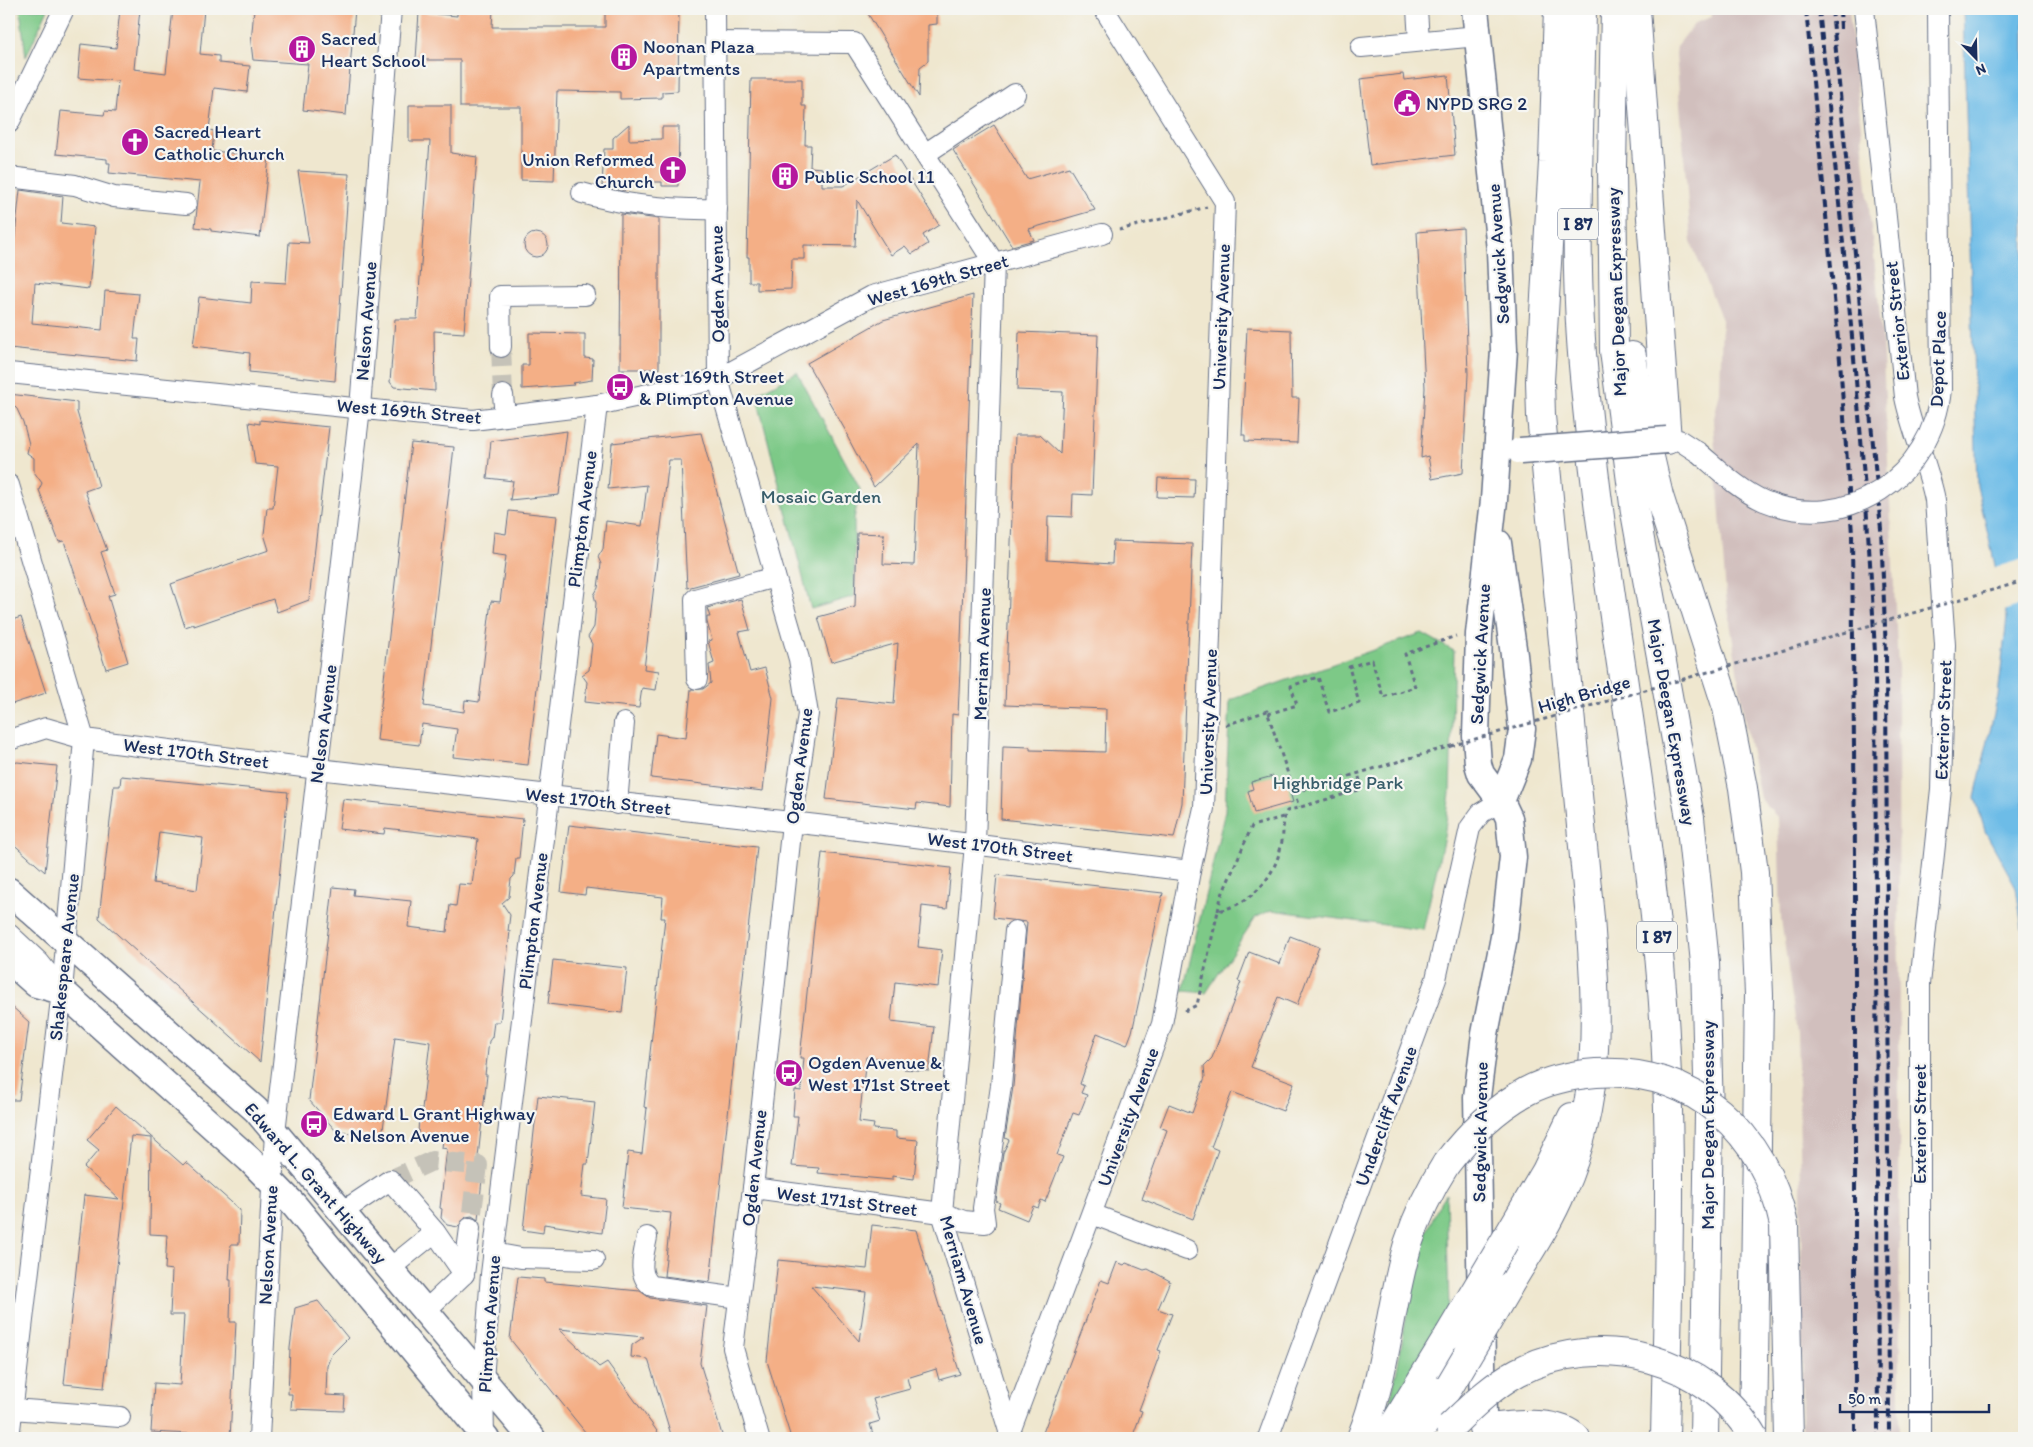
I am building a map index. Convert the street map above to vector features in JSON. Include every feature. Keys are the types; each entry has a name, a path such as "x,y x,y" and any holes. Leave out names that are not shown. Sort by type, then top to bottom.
{"highway":[{"path":"1415,1438 1450,1384 1557,1203 1584,1130 1592,1088 1594,1008 1590,918 1541,416 1540,381 1553,162 1558,9"},
{"name":"Major Deegan Expressway","path":"1582,9 1578,232 1584,375 1597,491 1646,833 1666,1051 1669,1196 1665,1438"},
{"name":"Major Deegan Expressway","path":"1615,9 1614,351 1619,401 1635,512 1690,818 1705,963 1709,1114 1704,1438"},
{"path":"1636,9 1667,440"},
{"path":"1613,241 1641,418 1652,472 1727,708 1740,769 1752,855 1757,909 1759,995 1754,1438"},
{"path":"1386,1438 1546,1171 1568,1127 1586,1064 1594,1008"},
{"path":"1361,1438 1379,1386 1408,1244 1420,1212 1446,1164 1476,1130 1505,1105 1539,1086 1572,1076 1622,1073 1660,1080 1696,1095 1725,1116 1744,1135 1767,1170 1777,1196 1784,1225 1789,1438"},
{"path":"1445,1433 1484,1395 1519,1372 1555,1358 1606,1352 1646,1357 1693,1376 1714,1389 1732,1406 1754,1438"},
{"path":"1483,1433 1552,1426 1576,1438"}],"main road":[{"name":"Sedgwick Avenue","path":"1475,9 1503,285 1504,374 1509,452 1494,500 1482,598 1475,719 1478,764 1486,783 1501,801 1511,827 1512,870 1504,936 1481,1059 1477,1097 1483,1433"},
{"name":"Depot Place","path":"1509,452 1667,440"},
{"name":"Sedgwick Avenue","path":"1494,500 1522,729 1518,759 1501,801"},
{"name":"Edward L. Grant Highway","path":"9,892 256,1110 532,1438"},
{"name":"Edward L. Grant Highway","path":"9,960 36,984 62,991 250,1160 300,1212 486,1437"}],"street":[{"path":"9,123 64,9"},
{"name":"Nelson Avenue","path":"259,1438 275,1132 360,408 391,9"},
{"name":"Ogden Avenue","path":"715,9 718,380 799,659 808,714 792,823 753,1188 733,1348 760,1438"},
{"path":"1104,9 1224,202"},
{"path":"1417,9 1419,41"},
{"name":"Exterior Street","path":"1864,9 1905,397 1909,419 1931,479 1935,500 1945,645 1941,789 1920,984 1920,1438"},
{"name":"Depot Place","path":"1667,440 1679,440 1691,447 1752,495 1774,504 1797,509 1832,509 1863,499 1895,481 1920,452 1936,420 1941,389 1938,9"},
{"path":"1361,47 1478,36"},
{"path":"715,42 854,43 994,263"},
{"path":"925,154 1015,94"},
{"path":"9,177 75,185 114,197 186,204"},
{"path":"582,193 617,203 652,208 682,210 717,209"},
{"name":"University Avenue","path":"1009,1436 1162,1024 1190,871 1204,808 1224,202"},
{"name":"West 169th Street","path":"9,373 473,420 597,405 718,380 872,296 1102,234"},
{"name":"Merriam Avenue","path":"994,263 976,844 942,1213 1009,1436"},
{"path":"501,347 500,296 585,295"},
{"path":"503,395 505,416"},
{"name":"Plimpton Avenue","path":"486,1437 483,1380 493,1253 597,405"},
{"name":"Shakespeare Avenue","path":"9,485 84,739 62,991 9,1438"},
{"path":"697,679 695,599 775,577"},
{"path":"617,804 624,723"},
{"name":"West 170th Street","path":"9,740 46,728 84,739 318,770 976,844 1190,871"},
{"name":"Undercliff Avenue","path":"1268,1438 1436,979 1470,828 1481,813 1501,801"},
{"name":"West 171st Street","path":"753,1188 942,1213 987,1232 983,1208 1001,1086 1015,931"},
{"name":"Edward L. Grant Highway","path":"9,934 39,962 62,991"},
{"path":"342,1212 390,1180 435,1232 464,1274"},
{"path":"1092,1214 1187,1250"},
{"path":"425,1311 464,1274 470,1228"},
{"path":"390,1269 435,1232"},
{"path":"647,1237 642,1273 645,1281 652,1286 739,1298"},
{"path":"493,1253 521,1258 594,1260"},
{"path":"464,1274 491,1274"},
{"path":"12,1409 120,1417"}],"path":[{"path":"1102,234 1224,202"},
{"name":"High Bridge","path":"1295,792 2024,581"},
{"path":"1268,714 1297,705 1291,686 1318,677 1328,712 1359,703 1349,667 1372,660 1383,697 1415,687 1405,654 1459,635"},
{"path":"1208,731 1267,710 1299,807"},
{"path":"1218,911 1244,902 1267,878 1276,864 1281,848 1284,817 1287,811 1362,789 1358,773"},
{"path":"1162,1024 1197,1004 1221,897 1252,826 1284,817"}],"shaded area":[{"path":"1711,9 1849,9 1882,336 1898,669 1900,1438 1802,1438 1801,1185 1797,1033 1781,919 1778,818 1760,798 1745,722 1726,595 1713,422 1720,392 1722,320 1691,242 1676,54 1677,46 1695,23 1712,17"}],"green space":[{"path":"20,9 48,9 26,57"},
{"name":"Mosaic Garden","path":"797,372 860,489 854,519 855,596 811,609 756,394"},
{"name":"Highbridge Park","path":"1422,633 1454,651 1450,793 1444,837 1423,930 1271,910 1255,918 1206,993 1183,991 1225,811 1230,700"},
{"path":"1446,1194 1449,1309 1393,1408 1388,1407 1423,1242 1433,1217"}],"water":[{"path":"1963,9 2024,9 2024,942 2016,887 1985,831 1975,797 1998,696 2007,618 1977,486"}],"pier":[{"path":"2023,559 2024,604 2003,611 1993,568"}],"building":[{"path":"120,9 140,9 134,69 166,73 173,9 204,9 200,54 219,56 219,63 250,66 247,92 214,88 209,130 214,131 212,151 269,157 260,237 211,231 211,229 195,227 200,182 109,173 110,163 107,163 107,159 56,154 61,111 104,115 105,111 115,112 118,81 78,78 81,44 116,48"},
{"name":"Sacred Heart School","path":"254,9 355,9 346,115 303,110 308,64 253,60 251,43"},
{"name":"Noonan Plaza Apartments","path":"457,9 493,9 492,27 605,27 605,9 679,9 678,91 662,92 662,98 620,99 620,92 557,91 554,181 521,180 521,107 460,107 460,60 416,60 419,12 457,16"},
{"path":"865,9 937,9 937,24 928,25 928,61 920,67 919,97"},
{"name":"NYPD SRG 2","path":"1403,74 1404,80 1448,75 1455,155 1370,165 1360,79"},
{"name":"Public School 11","path":"751,79 802,79 802,106 806,106 805,145 811,145 810,167 822,168 822,186 843,186 895,155 939,225 923,235 928,244 912,254 905,246 891,255 857,200 855,246 804,245 804,259 792,259 791,289 757,290 757,282 749,282 749,257 747,257"},
{"path":"409,105 451,105 451,153 477,157 464,333 434,331 435,391 394,387 390,382 395,319 417,319 430,141 409,141"},
{"path":"629,124 629,140 662,139 662,127 679,127 678,186 662,186 662,182 635,182 624,191 618,190 618,187 602,186 604,149 613,149 613,138"},
{"path":"994,125 1027,179 1069,167 1095,210 1029,229 1034,240 1012,246 953,150"},
{"path":"298,171 349,174 335,381 249,372 250,353 193,346 199,297 251,303 252,281 286,283 289,242 309,243"},
{"path":"20,190 63,196 61,223 95,227 89,289 35,283 32,323 102,330 105,291 139,294 134,339 139,339 137,361 9,348 9,290"},
{"path":"621,214 659,219 659,369 620,369"},
{"path":"1463,228 1468,374 1463,473 1432,479 1428,456 1421,458 1425,388 1417,232"},
{"path":"536,233 545,236 548,245 545,254 536,257 527,254 524,245 527,236"},
{"path":"973,295 958,715 952,714 950,807 917,803 916,809 826,799 838,698 894,704 898,643 831,662 818,617 855,607 857,533 884,534 883,564 914,565 919,444 874,487 848,435 807,363 883,320"},
{"path":"1247,328 1291,330 1292,398 1299,398 1297,443 1245,441 1245,435 1242,435"},
{"path":"1019,332 1098,335 1092,495 1073,494 1072,517 1048,516 1047,560 1112,564 1113,541 1192,544 1182,803 1174,838 1001,819 1003,746 1030,747 1030,750 1105,752 1106,709 1005,705 1015,435 1040,435 1060,454 1063,392 1017,390"},
{"path":"529,333 585,334 585,358 593,359 592,380 573,383 574,385 522,389 522,365 529,365"},
{"path":"9,394 77,402 77,412 99,486 85,491 107,550 101,552 115,594 108,596 128,662 106,669 64,541 59,542 39,490 42,483 34,472 34,458 27,453 29,444 23,422 17,409 9,401"},
{"path":"260,420 329,427 309,600 277,612 273,599 194,626 194,624 185,627 171,584 269,550 264,534 267,508 273,508 278,466 255,464 249,422 260,424"},
{"path":"567,431 559,495 510,500 513,481 487,478 491,441"},
{"path":"701,433 739,574 687,588 681,460 669,460 644,669 659,671 656,690 642,688 639,708 585,702 587,682 582,675 589,670 592,644 588,637 594,627 596,603 594,595 598,588 601,564 598,557 603,549 606,521 642,526 647,485 608,489 612,443"},
{"path":"411,443 454,447 424,706 464,712 465,700 479,702 491,601 500,602 506,556 492,554 494,532 506,534 509,511 557,516 528,765 453,757 457,729 422,724 419,745 377,740"},
{"path":"1158,478 1195,479 1194,498 1157,497"},
{"path":"741,599 750,630 739,632 750,672 765,668 773,698 763,791 651,778 656,734 686,738 691,689 703,689 711,683 709,665 714,663 708,641 712,640 707,622 707,617 710,617 707,608"},
{"path":"21,617 46,693 9,705 9,621"},
{"path":"17,762 57,766 45,872 9,840 9,765"},
{"path":"121,776 288,792 260,1062 99,918 114,786 120,786","holes":["159,832 203,838 197,890 153,883"]},
{"path":"1273,776 1276,783 1286,780 1293,802 1254,813 1248,791 1253,789 1251,782"},
{"path":"343,799 523,819 519,858 516,858 509,897 502,903 510,915 508,931 510,931 500,1022 494,1022 492,1037 489,1041 485,1075 487,1075 478,1157 484,1158 478,1220 472,1216 466,1217 458,1227 447,1225 441,1218 442,1209 440,1208 447,1149 442,1148 443,1139 418,1137 419,1108 422,1109 430,1042 395,1037 382,1137 336,1131 309,1100 333,887 354,889 353,895 411,901 408,927 447,932 450,905 456,906 459,884 472,885 478,839 385,828 384,834 339,829"},
{"path":"569,825 757,847 710,1282 664,1276 671,1213 622,1208 628,1152 642,1154 647,1108 644,1107 665,918 661,918 663,897 586,888 585,895 561,892"},
{"path":"822,853 951,868 947,909 922,906 918,947 942,950 938,987 895,982 891,1022 934,1027 929,1071 904,1069 905,1061 866,1057 859,1122 874,1124 873,1129 896,1131 896,1138 918,1140 914,1179 892,1176 892,1180 818,1173 819,1168 792,1166 798,1116 793,1116 795,1090 801,1091 804,1058 800,1058"},
{"path":"997,875 1163,893 1132,1032 1127,1045 1097,1033 1080,1084 1084,1086 1081,1093 1087,1095 1079,1115 1073,1113 1057,1155 1063,1157 1045,1202 1041,1200 1038,1208 1033,1206 1027,1220 998,1208 1000,1203 996,1201 1003,1153 1009,1140 1005,1138 1013,1087 1027,922 993,918"},
{"path":"1290,936 1319,947 1297,1005 1278,997 1251,1067 1294,1083 1283,1111 1232,1092 1211,1147 1218,1150 1193,1219 1142,1199 1167,1130 1160,1127 1169,1104 1192,1113 1205,1077 1204,1066 1212,1058 1241,982 1238,981 1249,952 1280,964"},
{"path":"553,960 627,968 622,1013 548,1004"},
{"path":"9,1004 29,1022 19,1100 9,1100"},
{"path":"538,1096 595,1102 588,1164 585,1164 581,1196 606,1199 602,1233 544,1224 543,1233 523,1230"},
{"path":"116,1106 183,1165 186,1162 240,1210 239,1244 231,1244 229,1280 231,1280 230,1322 236,1322 230,1438 210,1438 210,1435 151,1432 154,1383 180,1385 184,1315 170,1315 172,1270 165,1269 167,1235 150,1234 151,1138 131,1136 104,1388 64,1384 84,1195 119,1199 84,1167 99,1150 87,1140"},
{"path":"872,1225 916,1230 960,1374 939,1380 936,1369 907,1378 910,1389 873,1399 880,1421 870,1424 874,1438 791,1438 767,1361 778,1260 867,1269","holes":["811,1286 866,1292 859,1341"]},
{"path":"1117,1262 1124,1265 1126,1263 1144,1270 1148,1269 1170,1281 1158,1309 1172,1314 1158,1350 1161,1351 1139,1410 1142,1411 1132,1438 1041,1438 1101,1280 1109,1283"},
{"path":"518,1277 544,1279 544,1282 640,1291 650,1298 707,1306 700,1363 723,1438 672,1438 648,1359 631,1357 632,1345 644,1337 559,1329 599,1367 607,1362 662,1438 590,1438 510,1339"},
{"path":"318,1301 348,1338 331,1355 327,1366 326,1395 345,1396 344,1411 291,1409 292,1394 288,1394 290,1348 295,1308"}],"tunnel":[{"path":"501,347 503,395"},
{"path":"390,1180 432,1161 478,1165 470,1228"}],"railway":[{"path":"1806,9 1840,360 1852,534 1855,854 1855,1438"},
{"path":"1819,9 1859,412 1875,654 1878,1438"},
{"path":"1832,9 1881,529 1886,653 1889,1438"},
{"path":"1840,9 1841,30"}],"place":[{"name":"Sacred Heart School","path":"302,49"},
{"name":"Noonan Plaza Apartments","path":"624,57"},
{"name":"NYPD SRG 2","path":"1407,103"},
{"name":"Sacred Heart Catholic Church","path":"135,142"},
{"name":"Union Reformed Church","path":"673,170"},
{"name":"Public School 11","path":"785,176"},
{"name":"West 169th Street & Plimpton Avenue","path":"620,387"},
{"name":"Ogden Avenue & West 171st Street","path":"789,1073"},
{"name":"Edward L Grant Highway & Nelson Avenue","path":"314,1124"}]}
